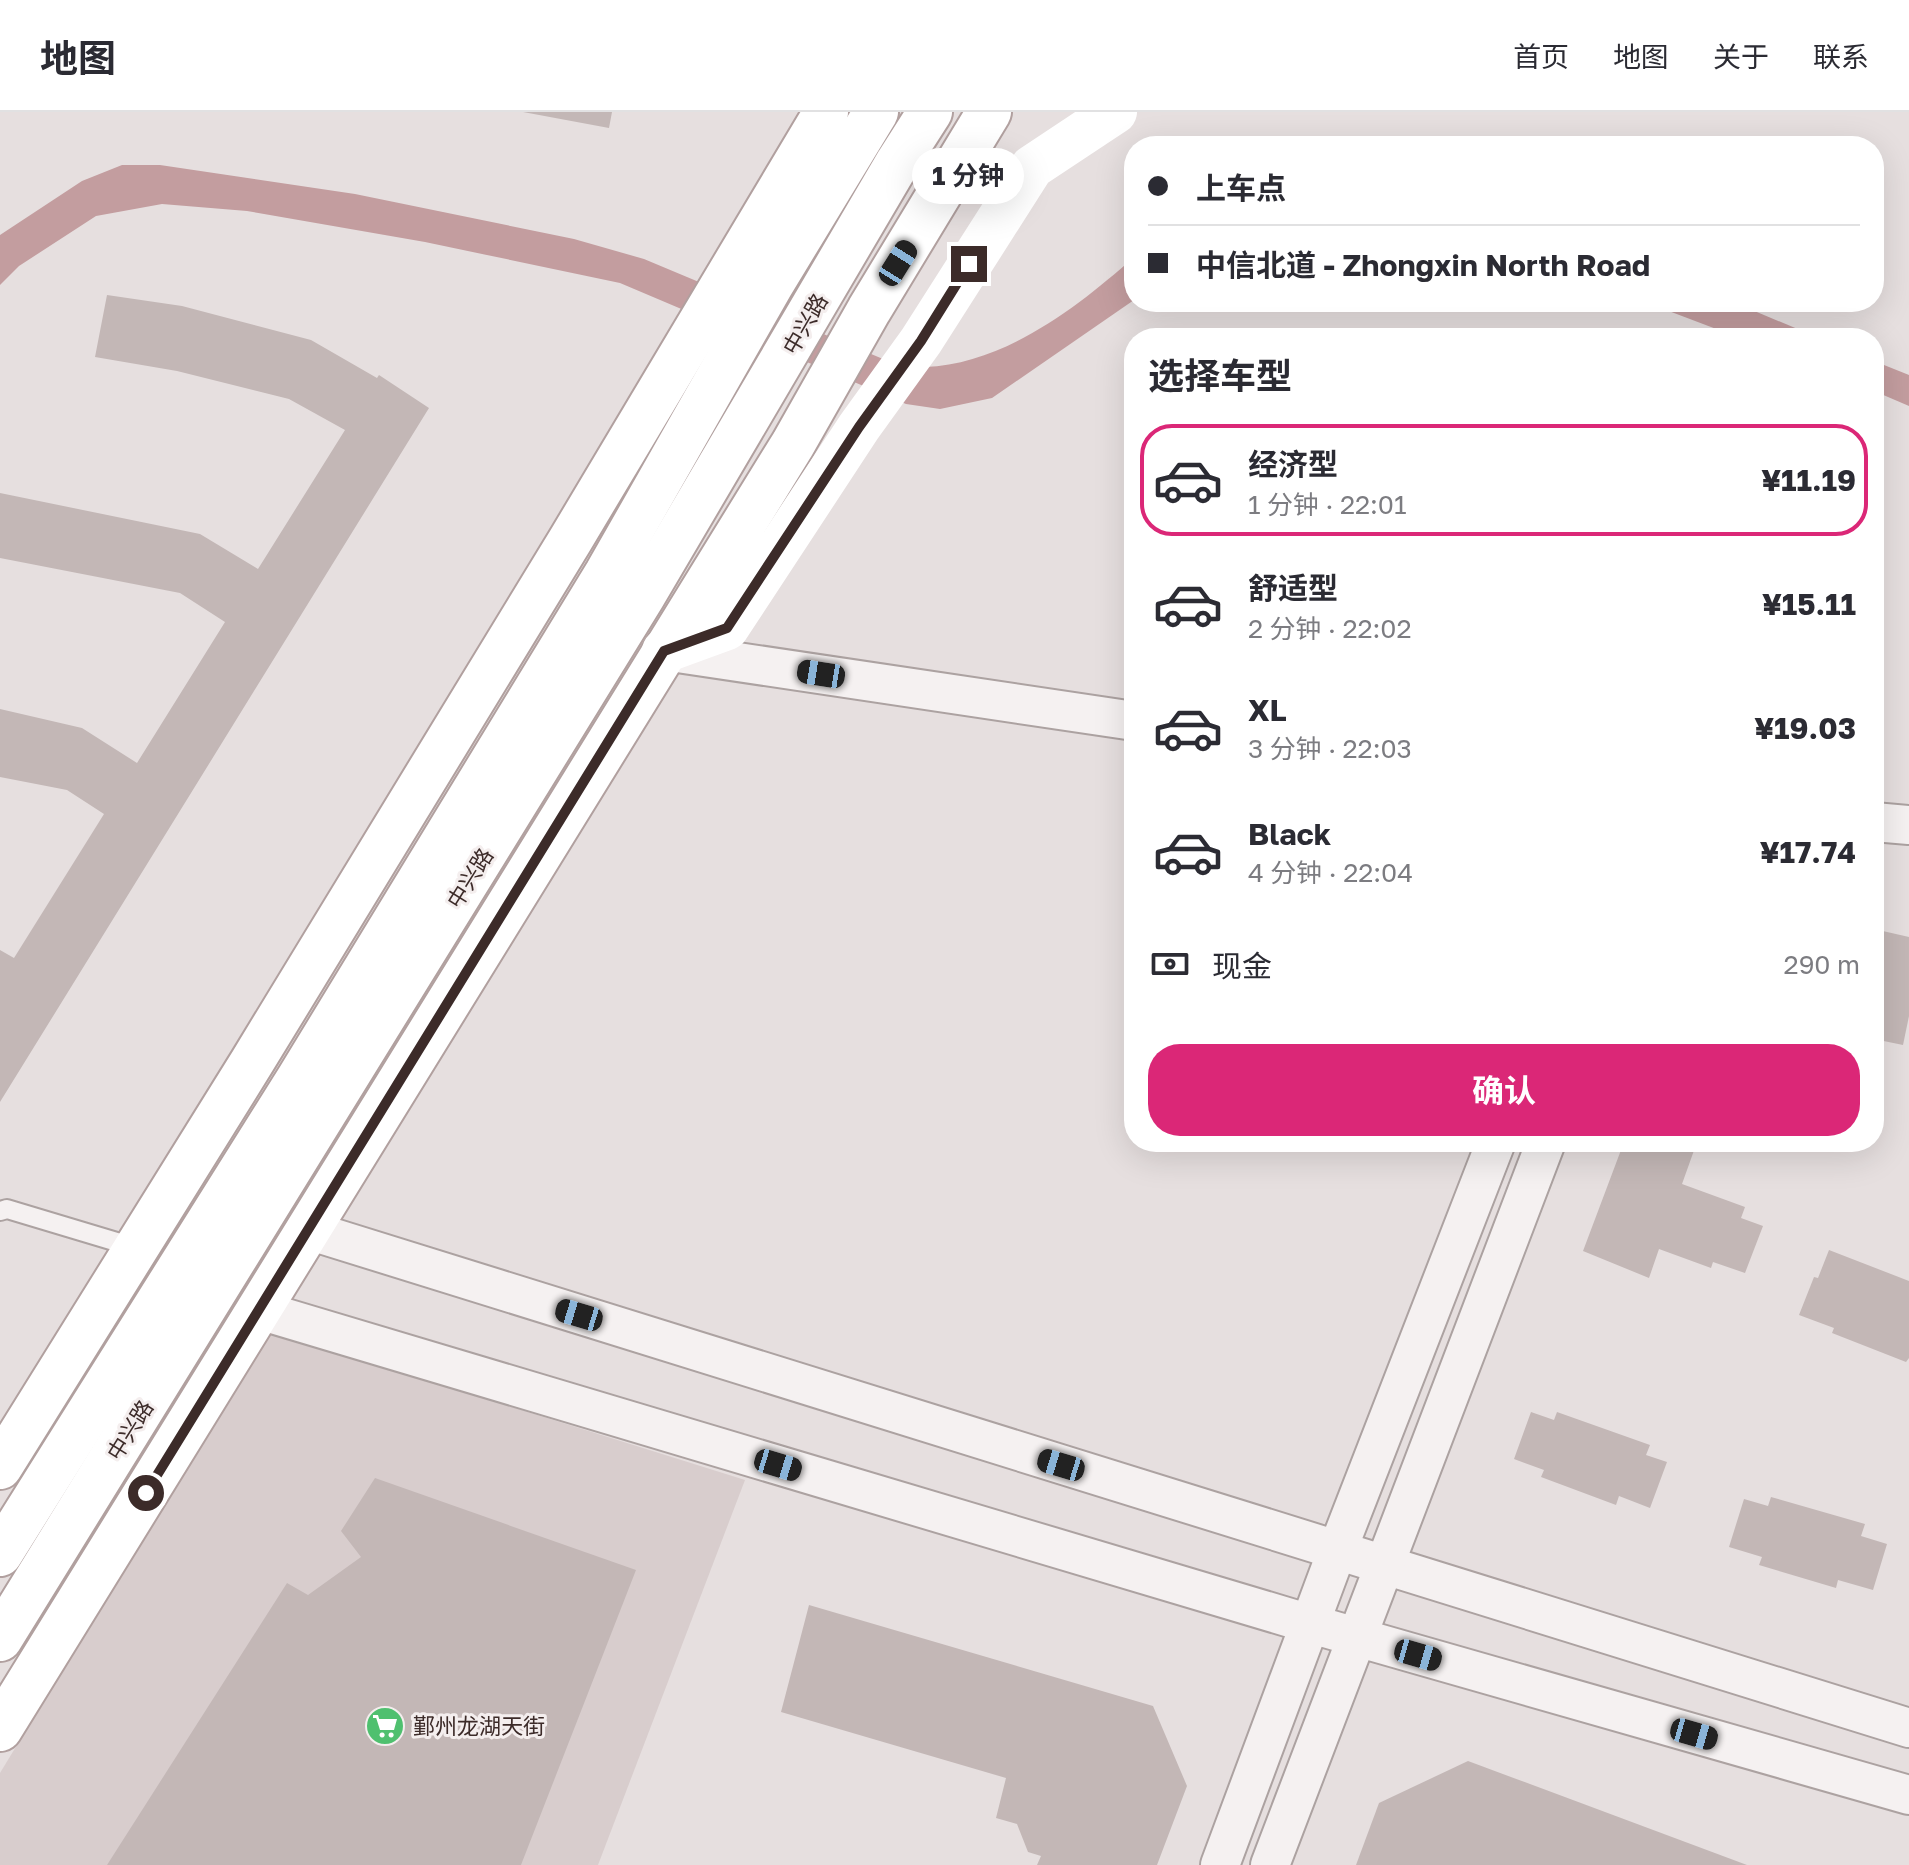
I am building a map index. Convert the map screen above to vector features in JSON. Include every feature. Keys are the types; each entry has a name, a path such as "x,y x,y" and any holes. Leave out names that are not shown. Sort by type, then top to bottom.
{"main road":[{"path":"0,1467 571,539 826,112"},
{"name":"中兴路","path":"0,1554 316,1051 607,573 771,285 876,112"},
{"name":"中兴路","path":"0,1639 643,596 930,112"},
{"path":"0,1729 664,651 989,112"},
{"path":"664,651 727,628 913,353 1032,167 1115,112"}],"street":[{"path":"664,651 1124,720"},
{"path":"1884,823 1909,825"},
{"path":"1220,1865 1337,1551 1492,1152"},
{"path":"1270,1865 1542,1152"},
{"path":"308,1230 1909,1728"},
{"path":"259,1310 1311,1624 1909,1795"}],"lane":[{"path":"0,1211 7,1209 137,1248"}],"shaded area":[{"path":"122,165 160,165 355,194 574,239 644,259 883,359 914,367 954,363 983,356 1011,344 1064,313 1124,265 1124,307 992,398 940,409 906,404 620,283 425,242 247,211 162,204 96,216 19,266 0,285 0,235 82,181"},
{"path":"1671,312 1757,312 1795,328 1714,328"},
{"path":"1884,365 1909,375 1909,406 1884,395"},
{"path":"269,1331 745,1480 598,1865 0,1865 0,1773"}],"building":[{"path":"523,112 612,112 609,128"},
{"path":"107,295 182,306 311,340 377,378 379,375 429,408 0,1102 0,950 14,958 104,814 67,790 0,777 0,709 82,728 137,763 225,622 180,593 0,558 0,493 200,534 258,569 345,430 289,399 177,371 95,357"},
{"path":"1884,931 1909,937 1909,1016 1903,1045 1884,1041"},
{"path":"1620,1152 1693,1152 1682,1184 1745,1207 1741,1218 1763,1226 1745,1273 1713,1262 1711,1268 1659,1249 1649,1278 1583,1251"},
{"path":"1829,1250 1909,1281 1909,1358 1906,1362 1832,1333 1834,1328 1799,1315"},
{"path":"1531,1412 1554,1420 1557,1412 1650,1445 1646,1455 1667,1462 1650,1508 1619,1496 1616,1505 1541,1477 1544,1470 1514,1459"},
{"name":"鄞州龙湖天街","path":"375,1478 636,1570 521,1865 107,1865 287,1583 308,1595 361,1557 341,1531"},
{"path":"1771,1497 1865,1524 1861,1536 1887,1544 1873,1590 1838,1580 1836,1588 1759,1565 1762,1557 1729,1547 1744,1499 1768,1506"},
{"path":"809,1605 1153,1706 1187,1786 1157,1865 1037,1865 1041,1856 1028,1852 1017,1824 996,1818 1006,1778 781,1712"},
{"path":"1468,1761 1747,1865 1356,1865 1379,1803"}],"place":[{"name":"鄞州龙湖天街","path":"385,1726"}],"route":[{"path":"146,1493 664,651 727,628 859,427 921,341 969,264"}]}
